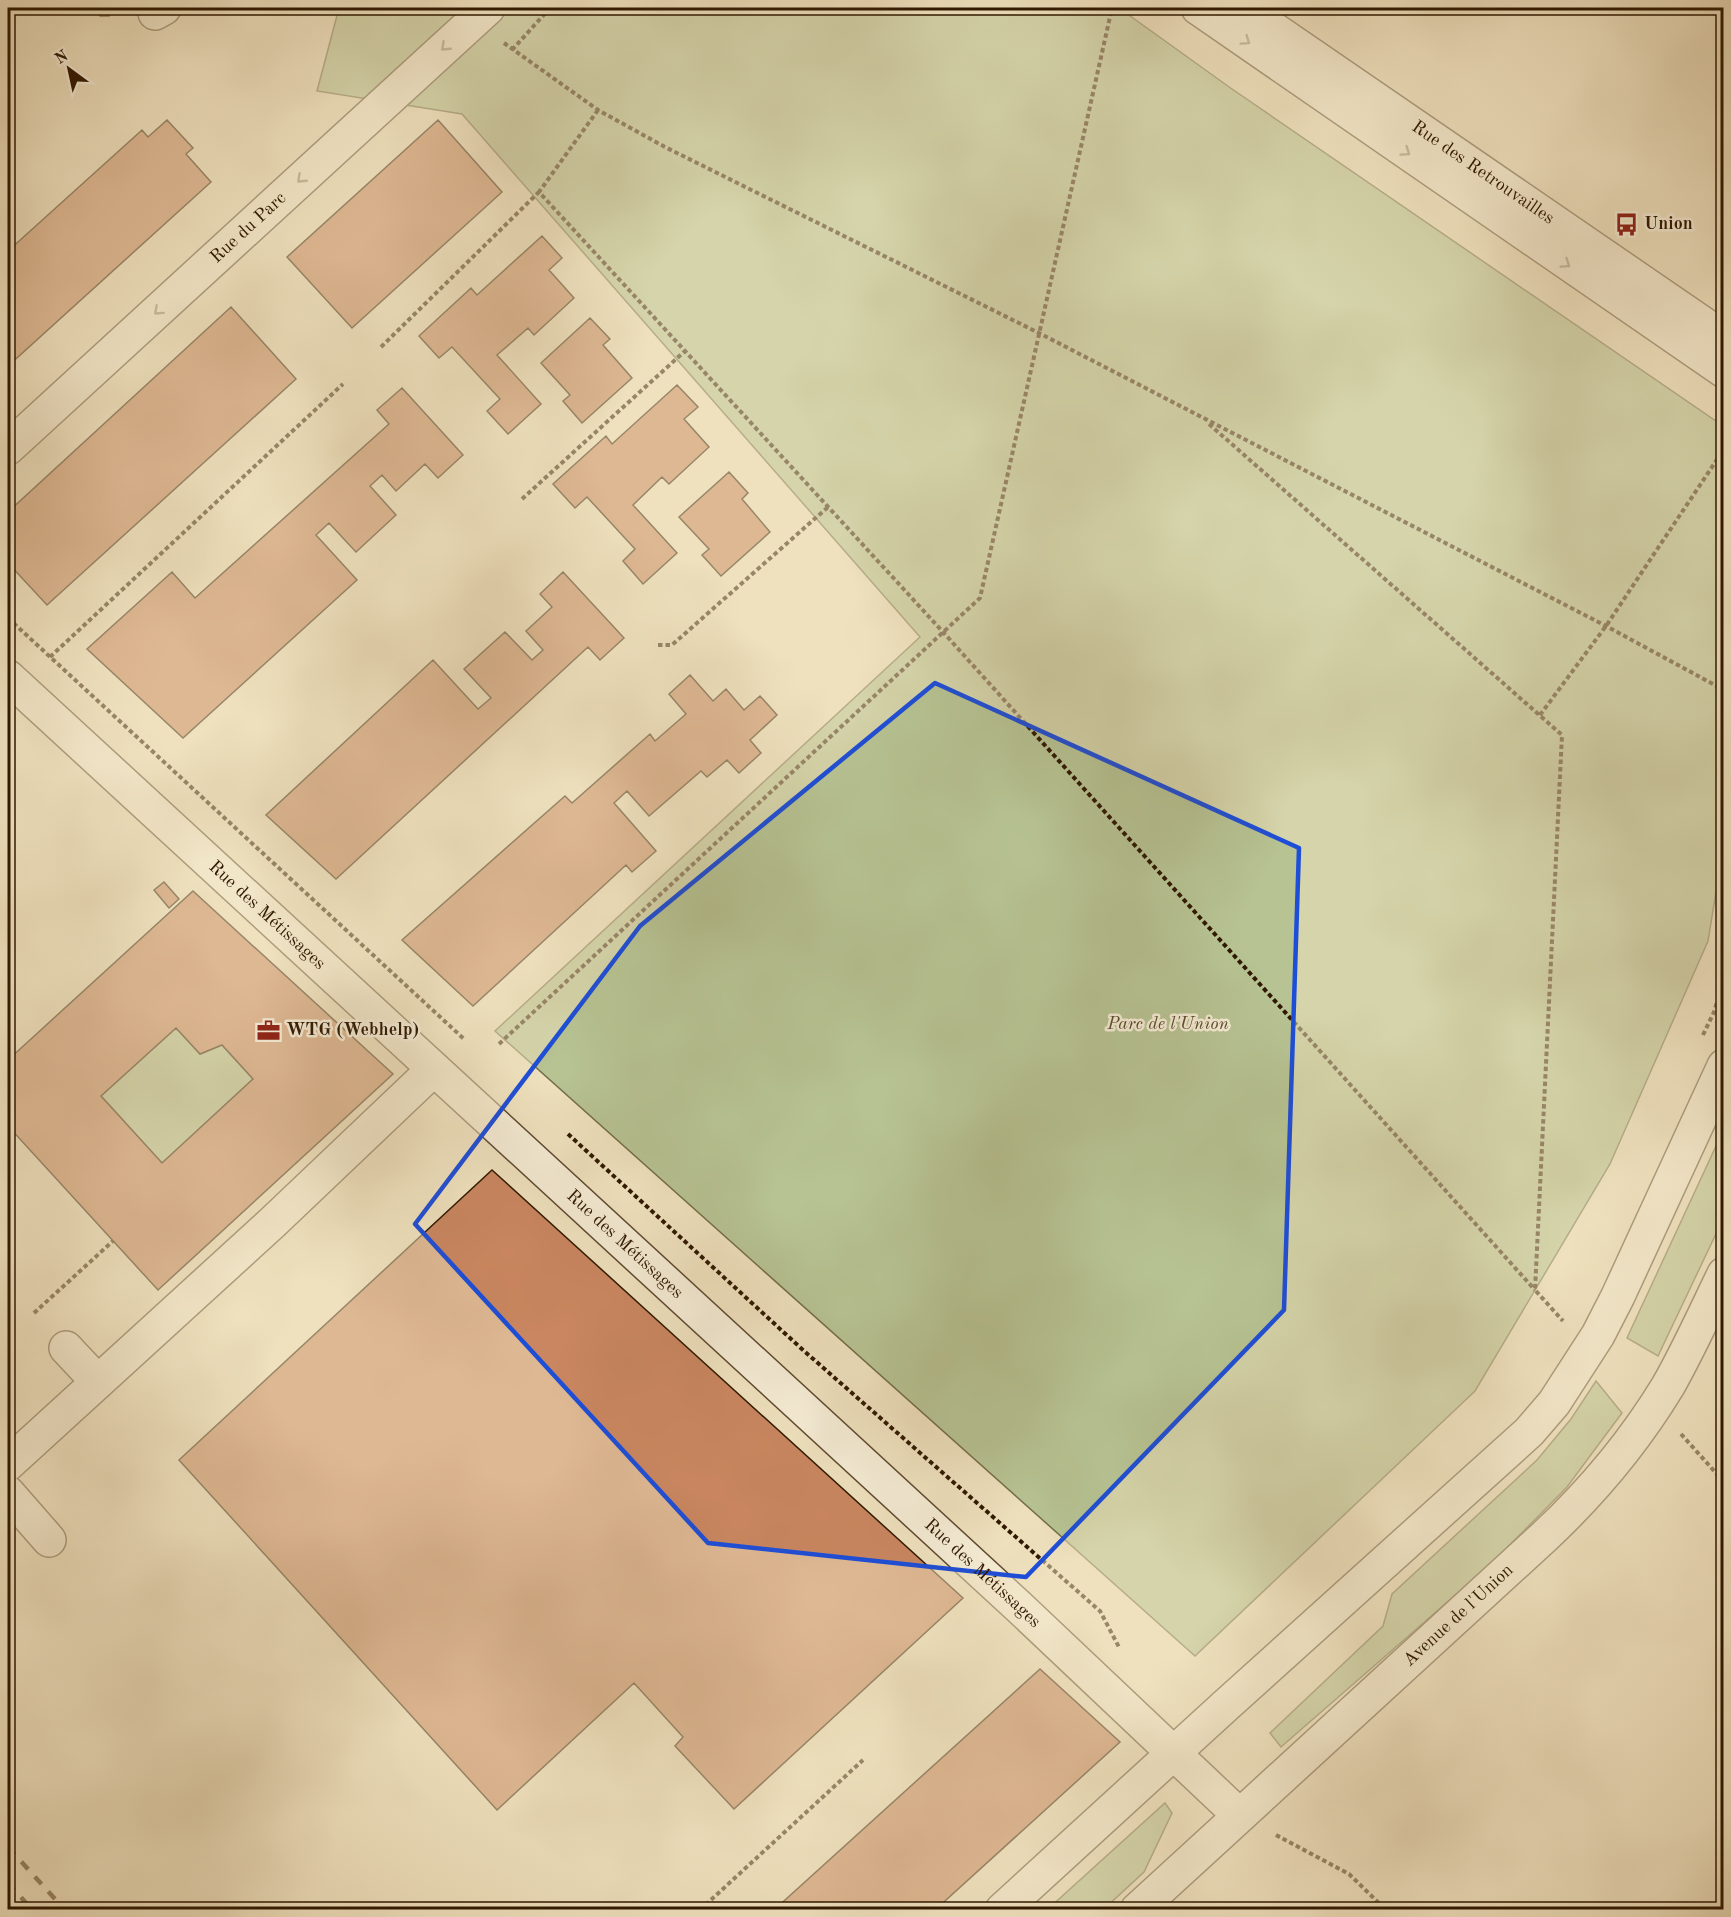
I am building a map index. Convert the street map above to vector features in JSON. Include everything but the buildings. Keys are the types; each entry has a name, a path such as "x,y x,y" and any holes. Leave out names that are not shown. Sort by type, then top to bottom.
{"street":[{"path":"1198,8 1724,371"},
{"name":"Rue des Retrouvailles","path":"1243,8 1724,338"},
{"name":"Rue du Parc","path":"8,448 482,13"},
{"name":"Rue des Métissages","path":"8,677 1018,1606 1239,1815"},
{"path":"1002,1910 1224,1707 1499,1461 1529,1432 1554,1403 1598,1335 1618,1296 1724,1066"},
{"path":"8,1464 272,1223 434,1069"},
{"name":"Avenue de l'Union","path":"1137,1910 1575,1508 1615,1462 1668,1386 1724,1274"},
{"path":"66,1348 97,1381"},
{"path":"8,1493 49,1540"}],"path":[{"path":"512,50 550,8"},
{"path":"499,1044 980,598 1112,8"},
{"path":"482,13 512,50 598,110 665,147 1039,333 1606,626 1724,690"},
{"path":"381,347 539,192 598,110"},
{"path":"539,192 943,632 1563,1321"},
{"path":"522,499 685,351"},
{"path":"50,657 343,384"},
{"path":"1204,419 1562,735 1534,1290"},
{"path":"1539,715 1606,626 1724,449"},
{"path":"658,645 672,645 828,507"},
{"path":"8,618 464,1039"},
{"path":"1699,1043 1714,1012 1724,979"},
{"path":"568,1134 803,1350 1100,1611 1122,1651"},
{"path":"34,1312 113,1241"},
{"path":"1557,1331 1569,1312"},
{"path":"1654,1405 1724,1482"},
{"path":"700,1910 863,1760"},
{"path":"1239,1815 1349,1874 1386,1910"}],"highlighted area":[{"path":"935,683 1299,848 1284,1310 1026,1577 708,1543 415,1224 640,926"}],"green space":[{"name":"Parc de l'Union","path":"339,8 1119,8 1232,89 1723,426 1724,843 1708,941 1610,1164 1475,1391 1195,1656 495,1031 920,637 462,114 317,91"},
{"path":"176,1028 200,1054 222,1045 253,1079 162,1163 101,1096"},
{"path":"1723,1131 1723,1219 1658,1356 1627,1338"},
{"path":"1596,1381 1622,1413 1567,1487 1491,1564 1281,1747 1270,1733 1383,1626 1392,1594 1537,1460 1571,1419"},
{"path":"1165,1803 1172,1813 1144,1872 1104,1909 1048,1909"}],"railway":[{"path":"8,1847 65,1910"},
{"path":"8,1882 32,1910"}],"place":[{"name":"Union","path":"1626,224"},
{"name":"WTG (Webhelp)","path":"268,1030"}]}
